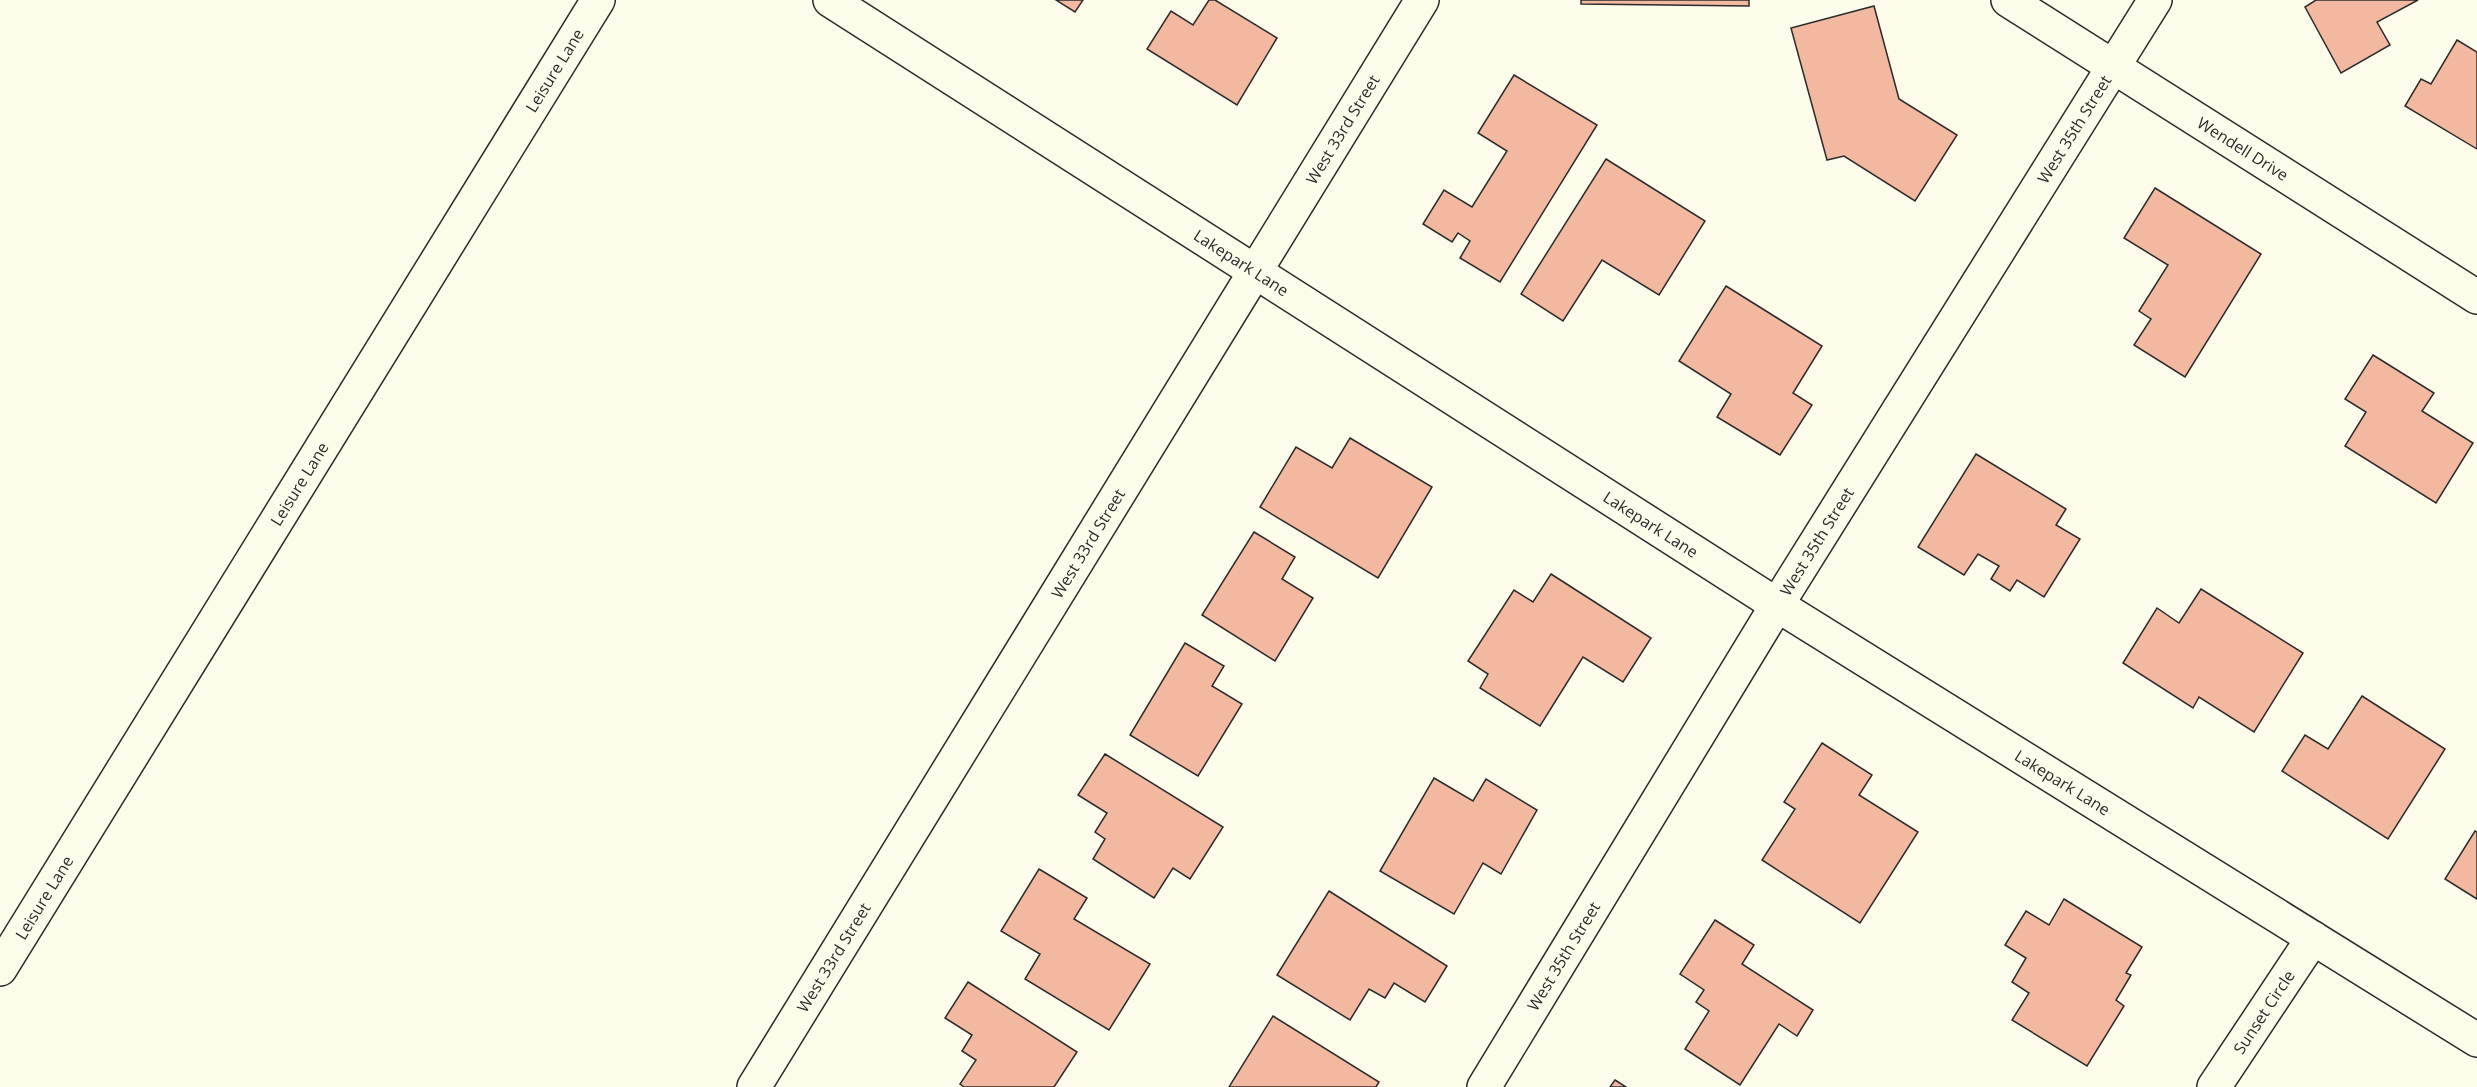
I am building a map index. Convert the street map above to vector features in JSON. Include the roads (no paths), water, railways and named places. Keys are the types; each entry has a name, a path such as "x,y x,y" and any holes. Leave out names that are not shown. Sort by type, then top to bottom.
{"street":[{"name":"Leisure Lane","path":"0,969 598,0"},
{"name":"Lakepark Lane","path":"830,0 1777,604 2477,1040"},
{"name":"West 33rd Street","path":"754,1087 1422,0"},
{"name":"Wendell Drive","path":"2008,0 2477,297"},
{"name":"West 35th Street","path":"1484,1087 1777,604 2155,0"},
{"name":"Sunset Circle","path":"2214,1087 2313,938"}]}
